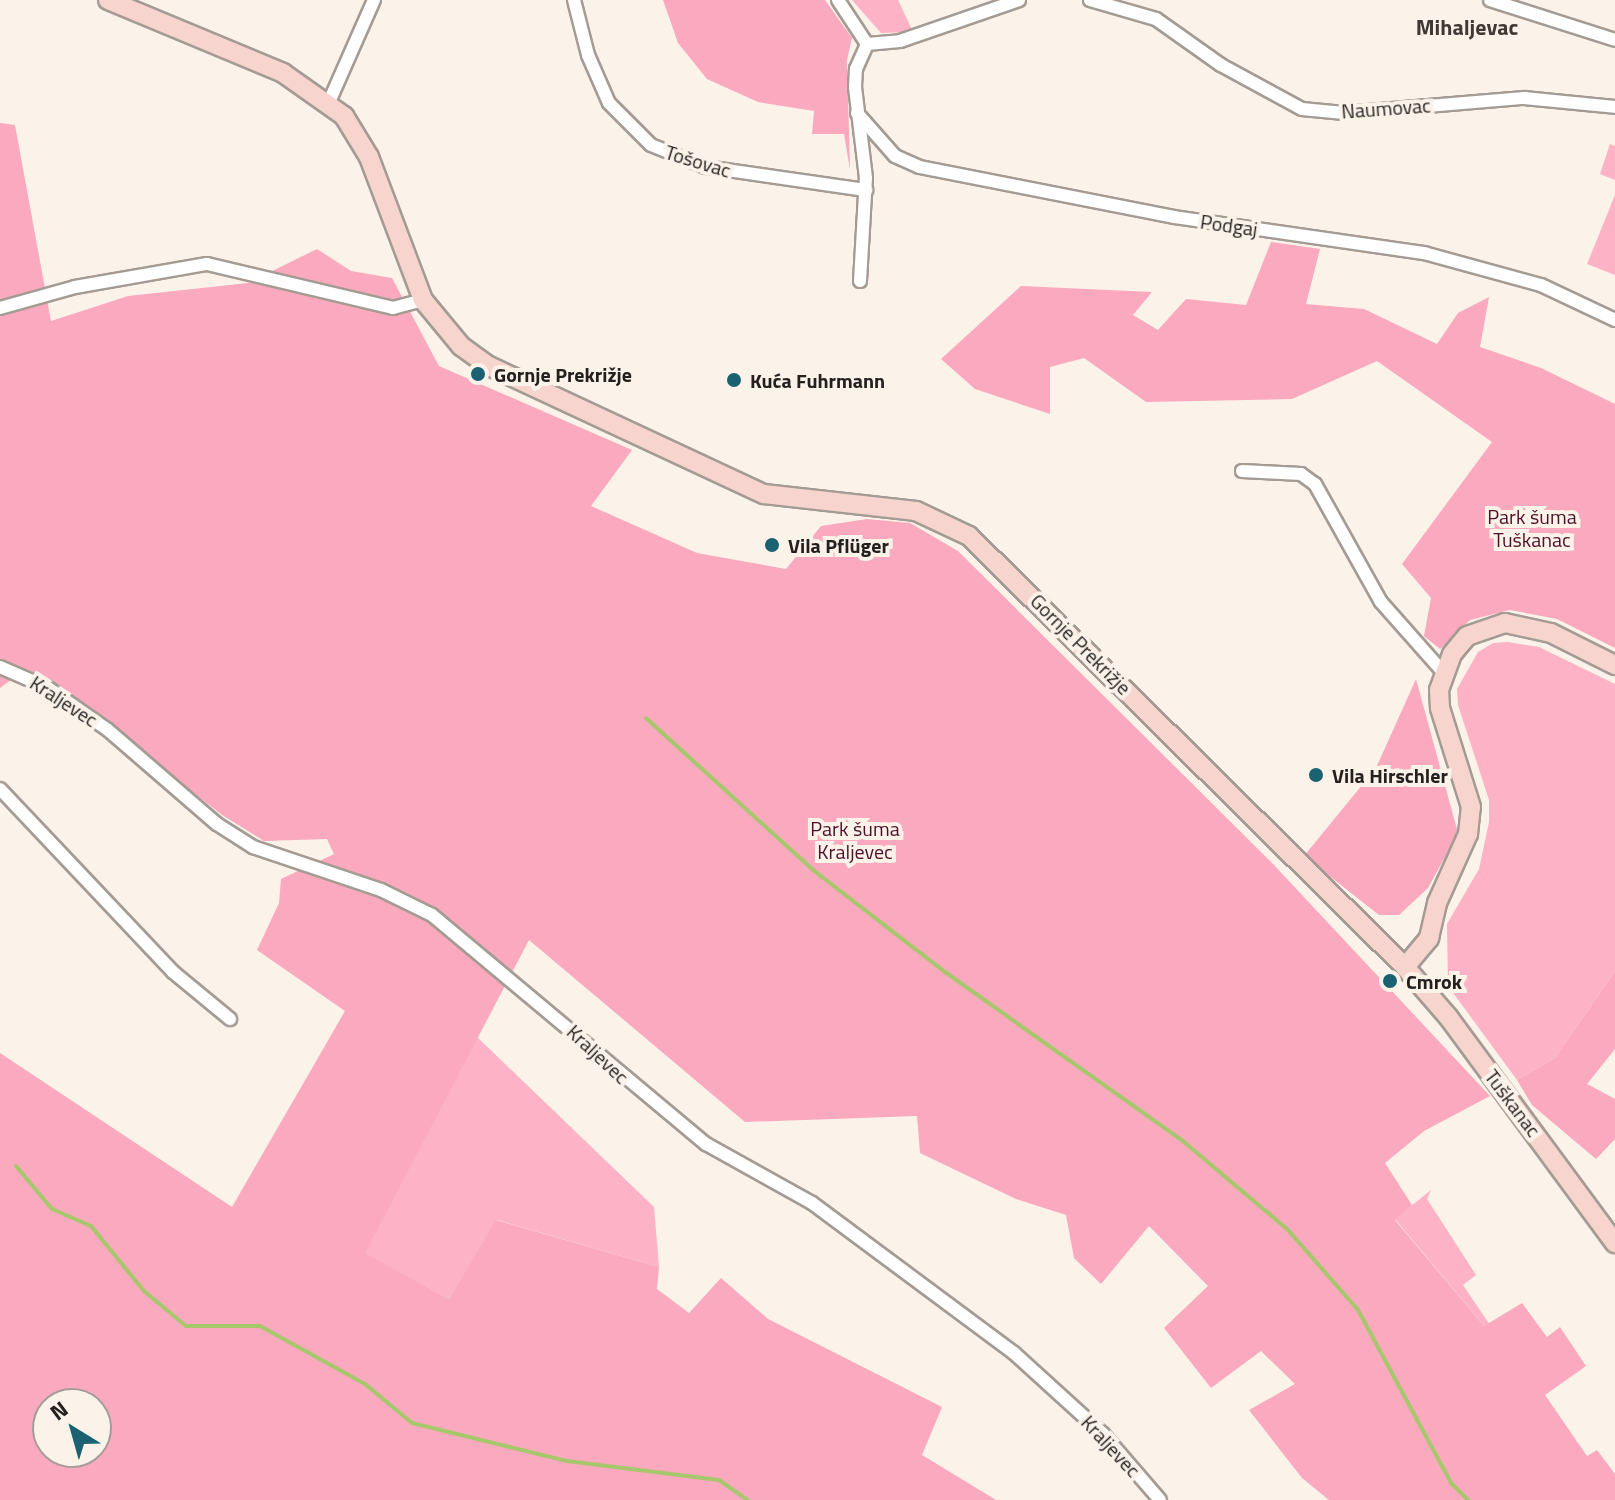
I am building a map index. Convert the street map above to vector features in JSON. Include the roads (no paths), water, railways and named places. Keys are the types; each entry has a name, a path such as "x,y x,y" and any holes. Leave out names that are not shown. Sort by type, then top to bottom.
{"street":[{"name":"Gornje Prekrižje","path":"108,0 283,73 329,102 367,152 423,300 461,346 489,366 732,480 802,501 916,511 969,536 1405,967"},
{"path":"329,102 374,0"},
{"name":"Tošovac","path":"574,0 588,55 609,103 651,145 706,167 866,190"},
{"path":"838,0 867,44"},
{"name":"Naumovac","path":"1090,0 1156,19 1221,65 1302,109 1344,113 1535,98 1615,107"},
{"path":"1490,0 1615,40"},
{"path":"867,44 900,41 1014,1"},
{"path":"860,281 866,190 857,113 856,69 867,44"},
{"name":"Podgaj","path":"857,113 895,156 920,167 1174,217 1424,253 1541,285 1615,320"},
{"path":"0,308 75,287 207,264 393,308 423,300"},
{"path":"1242,471 1301,474 1315,484 1381,602 1443,672"},
{"path":"1405,967 1429,938 1437,903 1468,834 1471,807 1440,708 1443,672 1467,636 1505,623 1551,633 1615,665"},
{"name":"Kraljevec","path":"0,667 48,688 108,730 217,824 253,847 381,890 432,915 706,1144 812,1203 1014,1353 1103,1434 1160,1500"},
{"path":"0,789 173,972 230,1019"},
{"name":"Tuškanac","path":"1405,967 1615,1243"}],"waterway":[{"path":"646,718 813,870 945,972 1184,1142 1288,1230 1358,1310 1451,1483 1468,1500"},
{"path":"16,1166 52,1209 91,1226 144,1291 186,1326 260,1326 365,1384 412,1423 567,1461 719,1480 748,1500"}],"place":[{"name":"Gornje Prekrižje","path":"478,374"},
{"name":"Kuća Fuhrmann","path":"734,380"},
{"name":"Vila Pflüger","path":"772,545"},
{"name":"Vila Hirschler","path":"1316,775"},
{"name":"Cmrok","path":"1390,981"}],"district":[{"name":"Mihaljevac","path":"1467,28"}],"park label":[{"name":"Park šuma Tuškanac","path":"1532,528"},
{"name":"Park šuma Kraljevec","path":"855,840"}]}
